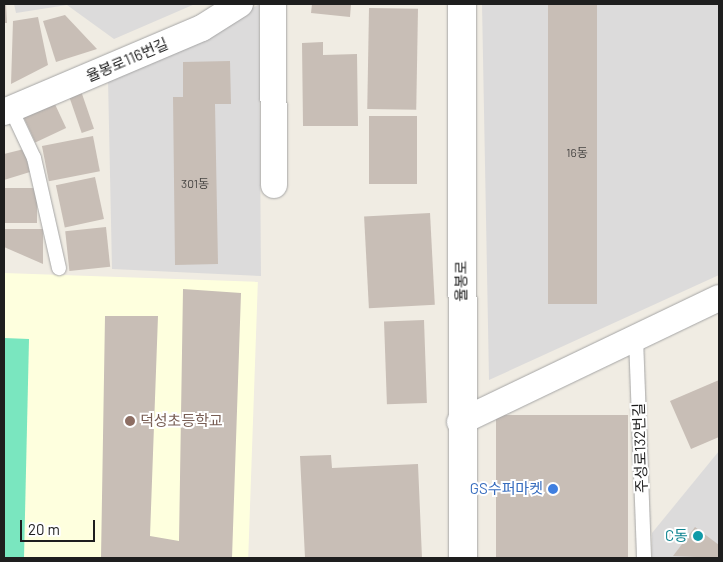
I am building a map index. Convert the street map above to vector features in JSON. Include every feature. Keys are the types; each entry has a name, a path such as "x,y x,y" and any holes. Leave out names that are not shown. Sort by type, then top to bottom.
{"street":[{"name":"율봉로116번길","path":"8,110 202,28 240,4"},
{"path":"274,4 274,185"},
{"name":"율봉로","path":"462,4 460,422 463,558"},
{"path":"460,422 719,298"}],"lane":[{"name":"율봉로116번길","path":"8,110 34,158 59,268"},
{"name":"주성로132번길","path":"636,338 644,558"}],"shaded area":[{"path":"14,4 195,4 114,39 67,5 16,13"},
{"path":"259,4 261,276 112,269 108,79 197,43"},
{"path":"482,4 719,4 719,275 489,380"},
{"name":"덕성초등학교","path":"4,273 258,282 248,558 4,558"},
{"path":"719,451 719,558 652,558 652,533"}],"green space":[{"path":"4,338 29,339 24,558 4,558"}],"building":[{"path":"4,4 6,4 7,23 4,23"},
{"path":"312,4 351,4 350,17 311,13"},
{"path":"548,4 597,4 597,304 548,304"},
{"path":"369,8 418,9 416,110 367,109"},
{"path":"65,15 97,49 56,62 43,21"},
{"path":"38,17 48,65 11,84 13,21"},
{"path":"323,42 323,55 357,54 358,126 303,126 302,43"},
{"path":"230,61 231,104 215,104 218,264 175,265 173,97 183,97 183,62"},
{"path":"80,88 94,129 82,133 68,92"},
{"path":"53,100 66,128 35,142 22,114"},
{"path":"369,116 417,116 417,184 369,184"},
{"path":"93,136 100,171 49,181 42,146"},
{"path":"24,149 30,172 4,180 4,154"},
{"path":"95,177 104,219 65,227 56,185"},
{"path":"4,188 37,188 37,223 4,223"},
{"path":"430,213 435,305 369,308 364,216"},
{"path":"106,227 110,267 69,271 65,231"},
{"path":"4,229 43,229 43,264 4,247"},
{"path":"183,289 241,293 232,558 101,558 105,316 158,316 150,536 179,541"},
{"path":"424,320 427,403 387,404 384,321"},
{"path":"719,380 719,437 691,449 670,401"},
{"path":"496,415 628,415 628,558 496,558"},
{"path":"331,455 332,468 418,464 422,558 305,558 300,456"},
{"name":"C동","path":"695,527 719,545 719,558 673,556"}],"place":[{"name":"덕성초등학교","path":"130,421"},
{"name":"GS수퍼마켓","path":"553,489"},
{"name":"C동","path":"698,536"}]}
